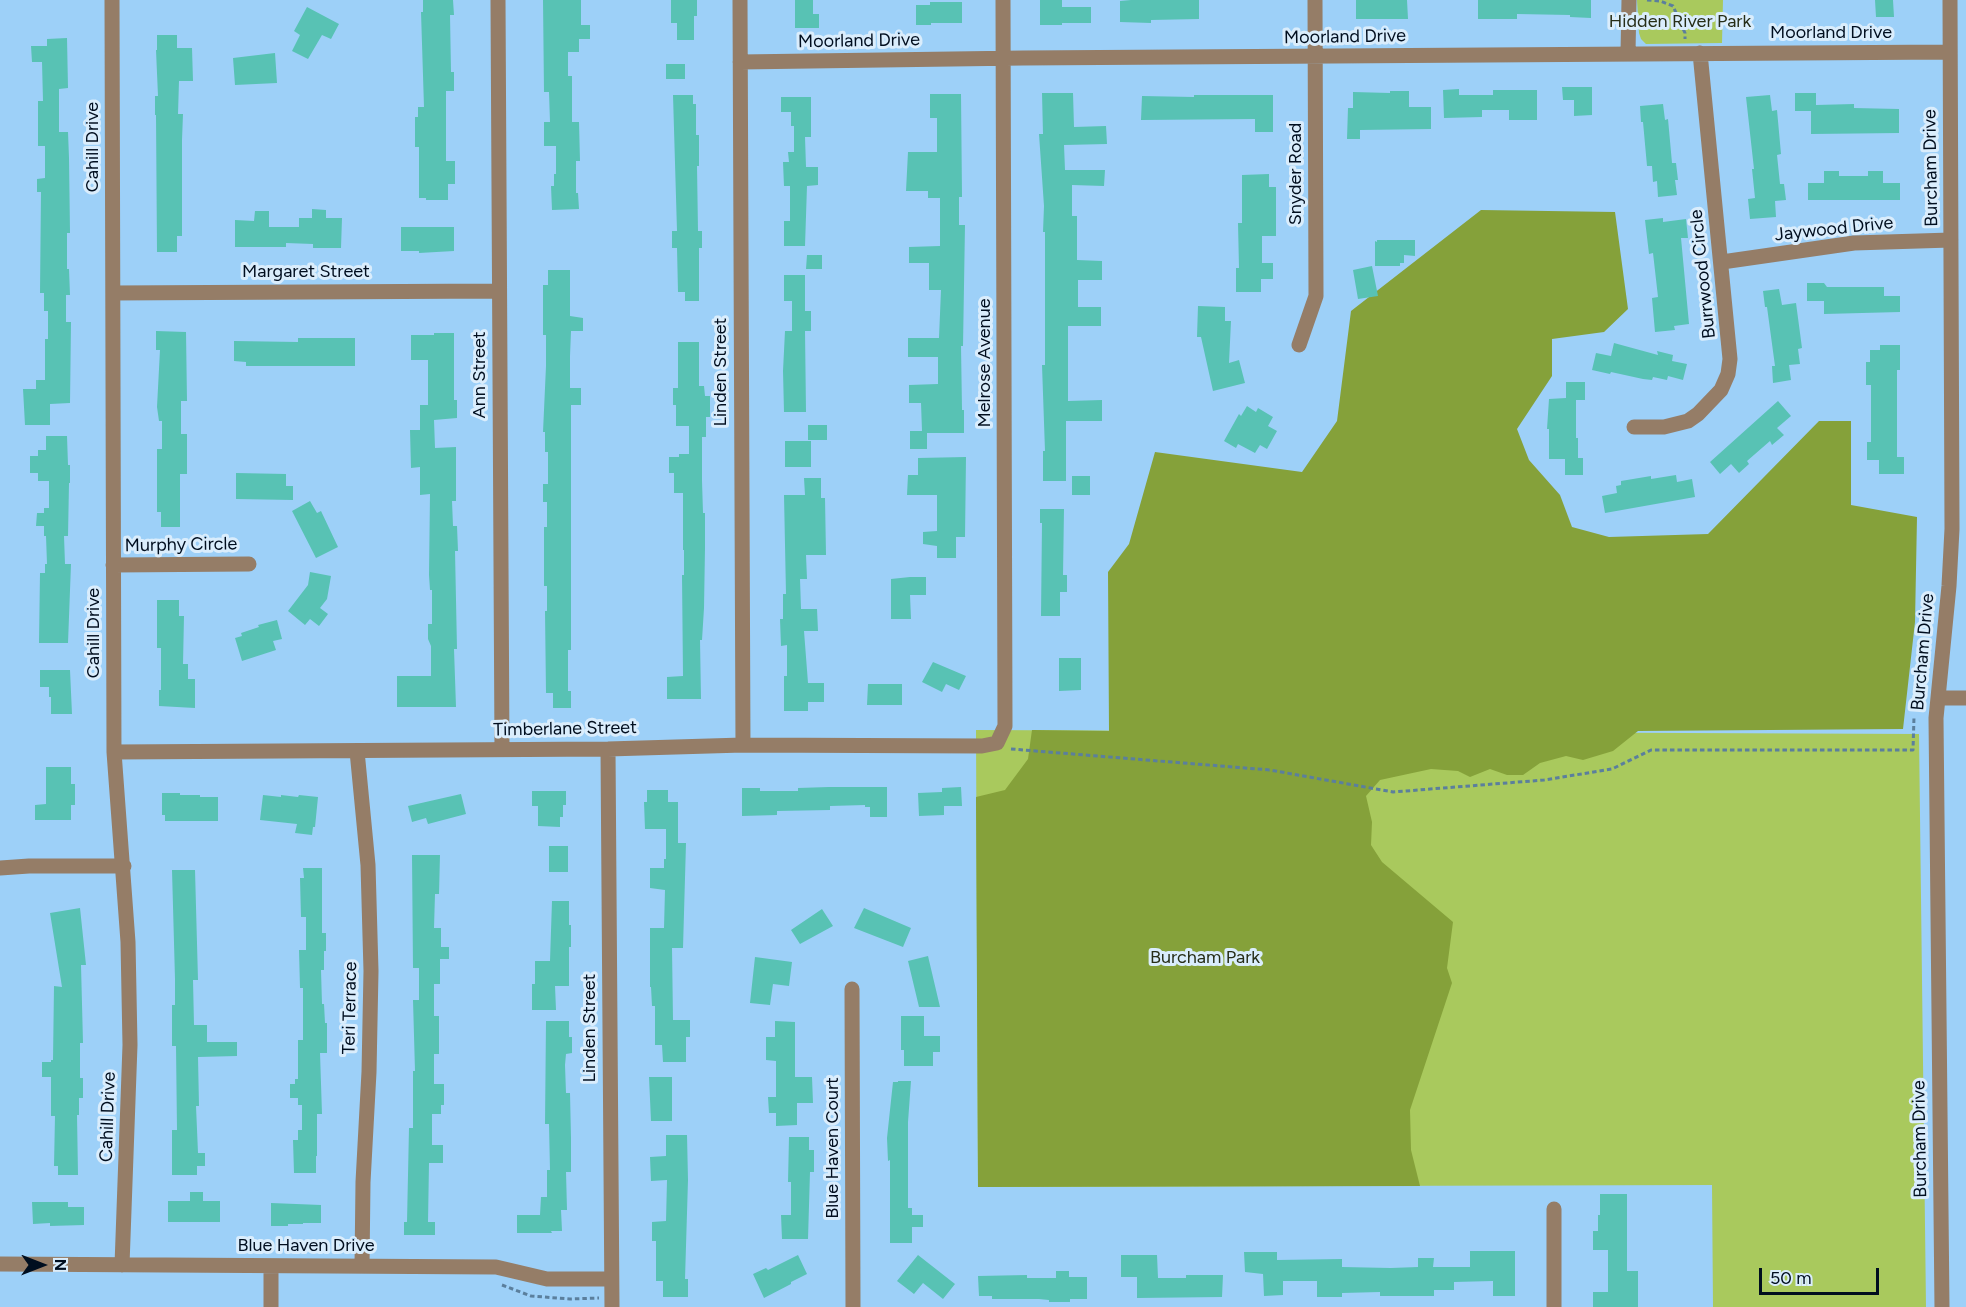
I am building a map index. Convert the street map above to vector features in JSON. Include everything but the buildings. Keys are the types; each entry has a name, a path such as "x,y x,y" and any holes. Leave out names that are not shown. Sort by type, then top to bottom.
{"street":[{"name":"Cahill Drive","path":"112,0 114,752 129,942 130,1046 122,1265"},
{"name":"Ann Street","path":"498,0 502,749"},
{"name":"Linden Street","path":"740,0 743,745"},
{"name":"Melrose Avenue","path":"997,743 1005,726 1003,0"},
{"name":"Snyder Road","path":"1299,345 1316,296 1315,0"},
{"path":"1628,53 1629,0"},
{"name":"Burcham Drive","path":"1942,1307 1936,718 1949,586 1952,529 1950,0"},
{"name":"Moorland Drive","path":"740,62 1003,58 1950,52"},
{"name":"Burrwood Circle","path":"1634,427 1664,427 1688,421 1710,403 1721,390 1728,374 1730,358 1722,261 1692,53"},
{"name":"Jaywood Drive","path":"1722,261 1854,243 1952,240"},
{"name":"Margaret Street","path":"113,293 499,291"},
{"name":"Murphy Circle","path":"113,566 249,564"},
{"path":"1939,698 1966,698"},
{"name":"Timberlane Street","path":"114,752 608,749 743,745 982,746 997,743"},
{"name":"Linden Street","path":"608,749 611,1279 608,1305"},
{"name":"Teri Terrace","path":"357,751 368,865 371,971 362,1266"},
{"path":"0,868 124,866"},
{"name":"Blue Haven Court","path":"852,989 853,1307"},
{"path":"1554,1209 1554,1307"},
{"name":"Blue Haven Drive","path":"0,1264 496,1267 547,1279 611,1279"},
{"path":"271,1266 271,1307"}],"path":[{"path":"1647,0 1660,1 1673,6 1679,15 1692,53"},
{"path":"997,743 1001,748 1270,770 1393,792 1544,780 1612,769 1652,750 1913,750 1914,717"},
{"path":"501,1285 531,1296 570,1299 599,1298 608,1305"}],"green space":[{"name":"Hidden River Park","path":"1637,0 1723,0 1722,43 1646,44 1639,33"},
{"path":"1481,210 1615,212 1628,309 1604,332 1552,339 1552,376 1517,429 1529,460 1560,495 1572,527 1609,537 1708,534 1819,421 1851,421 1851,505 1917,517 1915,622 1903,729 1638,731 1613,751 1583,760 1566,756 1540,763 1523,775 1507,775 1490,769 1470,777 1458,771 1431,769 1380,780 1366,796 1372,822 1371,845 1382,862 1453,922 1447,968 1452,983 1410,1110 1411,1150 1420,1186 978,1187 976,797 1005,790 1028,759 1032,730 1109,731 1108,572 1129,544 1155,452 1302,472 1337,421 1351,311"},
{"name":"Burcham Park","path":"976,730 1919,734 1926,1307 1713,1307 1712,1185 978,1187"}]}
